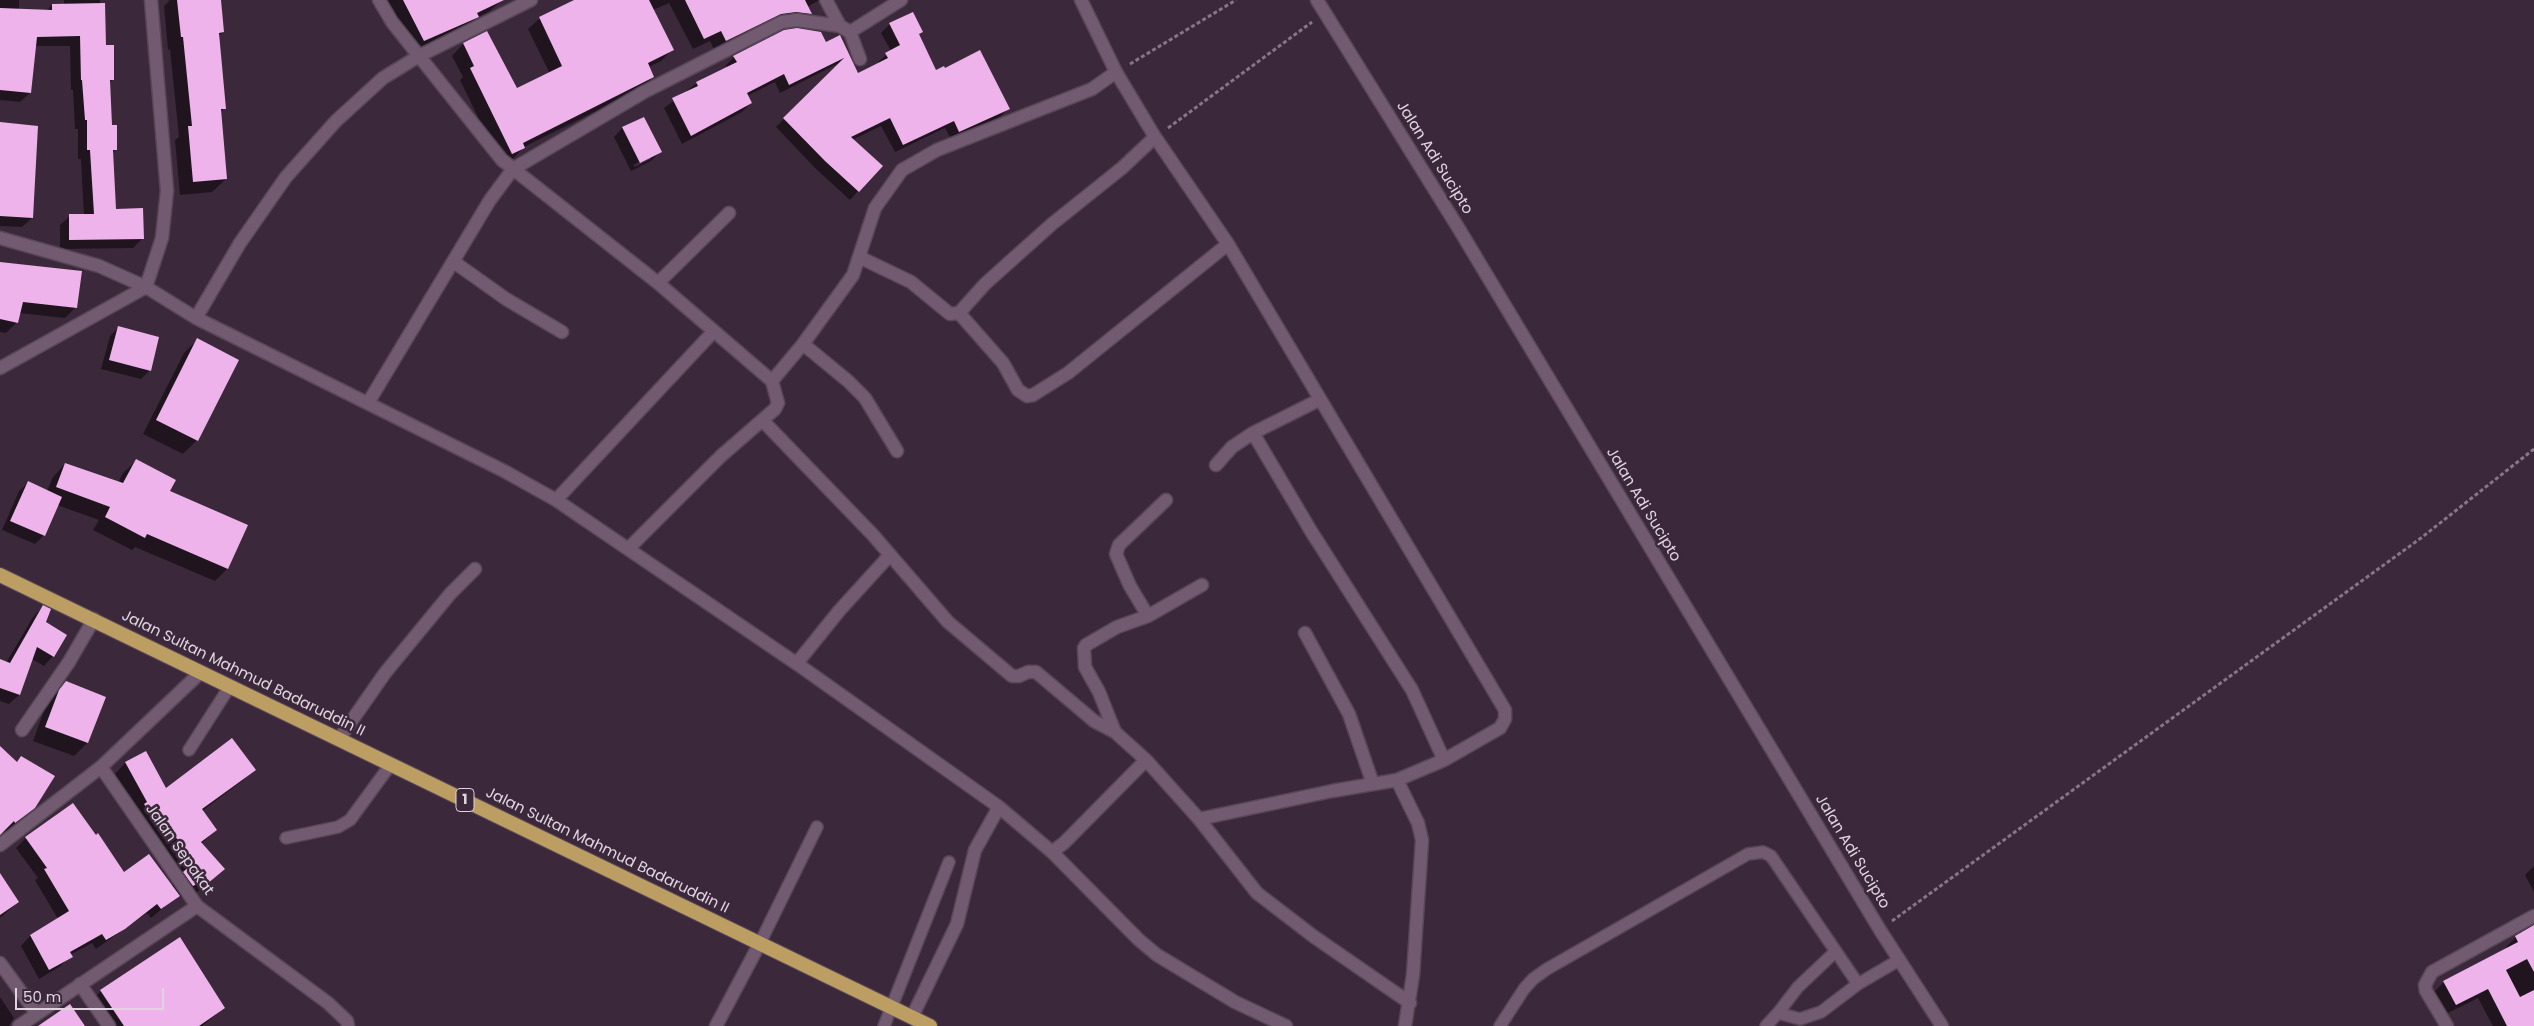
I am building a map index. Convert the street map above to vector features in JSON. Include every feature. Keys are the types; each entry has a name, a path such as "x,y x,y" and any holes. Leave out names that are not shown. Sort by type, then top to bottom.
{"highway":[{"name":"Jalan Sultan Mahmud Badaruddin II","path":"0,575 930,1026"}],"street":[{"path":"0,367 146,287 162,238 167,191 151,0"},
{"path":"379,0 392,22 502,160 658,283 772,381 778,403 775,409 721,456 629,548"},
{"path":"196,318 240,243 286,177 336,121 383,78 419,56 532,0"},
{"path":"826,0 845,29 860,59"},
{"path":"368,403 490,200 513,169 644,92 782,22 797,20 845,29 901,0"},
{"path":"1081,0 1116,72 1155,137 1228,244 1505,710 1505,719 1500,728 1444,760 1397,780 1199,819"},
{"name":"Jalan Adi Sucipto","path":"1317,0 1459,229 1880,930 1942,1026"},
{"path":"772,381 803,344 853,275 875,208 902,170 937,150 1092,88 1116,72"},
{"path":"859,257 911,282 950,314 959,313 986,284 1052,224 1122,168 1155,137"},
{"path":"658,283 729,213"},
{"path":"0,238 99,266 146,287 196,318 504,471 556,500 797,663 999,807 1052,852 1139,940 1158,955 1235,1002 1286,1026"},
{"path":"959,313 1003,363 1018,390 1027,396 1032,395 1068,373 1228,244"},
{"path":"454,262 506,300 562,332"},
{"path":"556,500 713,332"},
{"path":"803,344 848,380 865,398 897,451"},
{"path":"1216,465 1232,447 1253,433 1320,400"},
{"path":"763,421 872,535 948,622 1012,676 1036,672 1094,721 1115,732 1146,760 1199,819 1257,893 1313,936 1410,1003"},
{"path":"1253,433 1311,531 1412,690 1444,760"},
{"path":"1148,616 1130,586 1116,554 1119,545 1166,500"},
{"path":"797,663 839,611 889,556"},
{"path":"339,739 386,673 450,594 475,569"},
{"path":"1115,732 1099,692 1085,667 1084,648 1117,627 1148,616 1202,585"},
{"path":"22,730 69,662 94,619"},
{"path":"1305,633 1349,714 1374,784"},
{"path":"0,844 100,767 201,672"},
{"path":"1052,852 1146,760"},
{"name":"Jalan Sepakat","path":"100,767 197,906 328,1003 347,1021 348,1026"},
{"path":"1397,780 1418,823 1422,840 1410,1003 1405,1026"},
{"path":"912,1017 957,924 974,850 999,807"},
{"path":"19,1026 197,906"},
{"path":"2447,1026 2426,990 2425,985 2432,972 2534,916"},
{"path":"716,1026 760,943"},
{"path":"0,963 37,1014"},
{"path":"80,984 109,1026"}],"lane":[{"path":"189,750 230,686"},
{"path":"286,838 338,827 350,820 391,764"},
{"path":"760,943 817,827"},
{"path":"1500,1026 1532,979 1547,969 1748,854 1763,852 1771,856 1858,984"},
{"path":"884,1026 949,862"},
{"path":"1766,1026 1798,987 1835,952"},
{"path":"1778,1013 1800,1019 1810,1016 1839,999 1858,984 1899,960"}],"path":[{"path":"1116,72 1236,0"},
{"path":"1155,137 1324,13"},
{"path":"1880,930 2421,538 2534,449"}],"building":[{"path":"177,0 221,0 224,32 219,33 226,109 221,109 227,179 193,182 188,126 192,126 183,37 181,37"},
{"path":"403,0 504,0 477,13 479,17 424,41"},
{"path":"574,0 649,0 674,50 648,63 654,77 523,143 525,148 512,154 470,68 474,66 463,43 487,31 517,88 562,66 539,17"},
{"path":"685,0 805,0 812,14 796,12 781,14 726,41 721,31 704,39"},
{"path":"105,3 106,45 114,45 114,80 110,80 112,125 117,125 117,150 113,150 116,209 143,208 144,239 69,240 69,214 94,214 90,150 87,150 87,120 85,120 81,80 80,36 37,37 31,93 0,90 0,8 52,10 52,4"},
{"path":"913,12 923,32 919,34 936,70 944,66 945,68 980,50 1010,109 959,132 954,121 903,145 890,118 851,137 883,166 859,192 825,161 783,118 844,58 789,85 784,74 747,93 752,103 691,136 672,98 698,86 696,82 737,62 733,56 784,30 797,28 821,32 826,42 840,35 858,73 888,58 885,53 900,45 889,23"},
{"path":"644,117 662,152 640,163 622,127"},
{"path":"0,122 38,126 33,218 0,216"},
{"path":"0,262 82,271 77,308 23,302 18,323 0,319"},
{"path":"118,326 159,337 151,371 109,360"},
{"path":"197,338 239,360 198,441 156,420"},
{"path":"136,459 176,480 170,491 248,525 228,569 147,534 145,538 105,517 110,507 56,487 65,463 123,483"},
{"path":"28,481 62,497 45,536 10,521"},
{"path":"43,605 51,609 46,622 67,635 54,657 37,647 20,695 0,688 0,659 10,663"},
{"path":"66,681 106,697 88,743 45,727 59,690"},
{"path":"232,738 256,770 202,809 217,830 201,842 225,869 207,884 203,880 193,886 183,872 194,862 172,832 167,836 144,804 147,802 125,762 146,751 166,788"},
{"path":"0,746 17,762 21,756 55,776 35,808 15,823 14,821 0,835"},
{"path":"73,803 96,835 98,833 124,872 149,854 180,896 161,909 157,904 125,929 106,940 102,934 70,952 73,957 49,970 30,935 69,911 44,869 47,868 25,837"},
{"path":"0,873 19,902 0,915"},
{"path":"2534,925 2534,972 2527,959 2506,970 2520,997 2534,990 2534,1026 2507,1026 2488,989 2456,1005 2443,981 2518,942 2515,936"},
{"path":"180,937 225,1008 199,1026 124,1026 100,990"},
{"path":"70,1004 85,1026 38,1026"}]}
